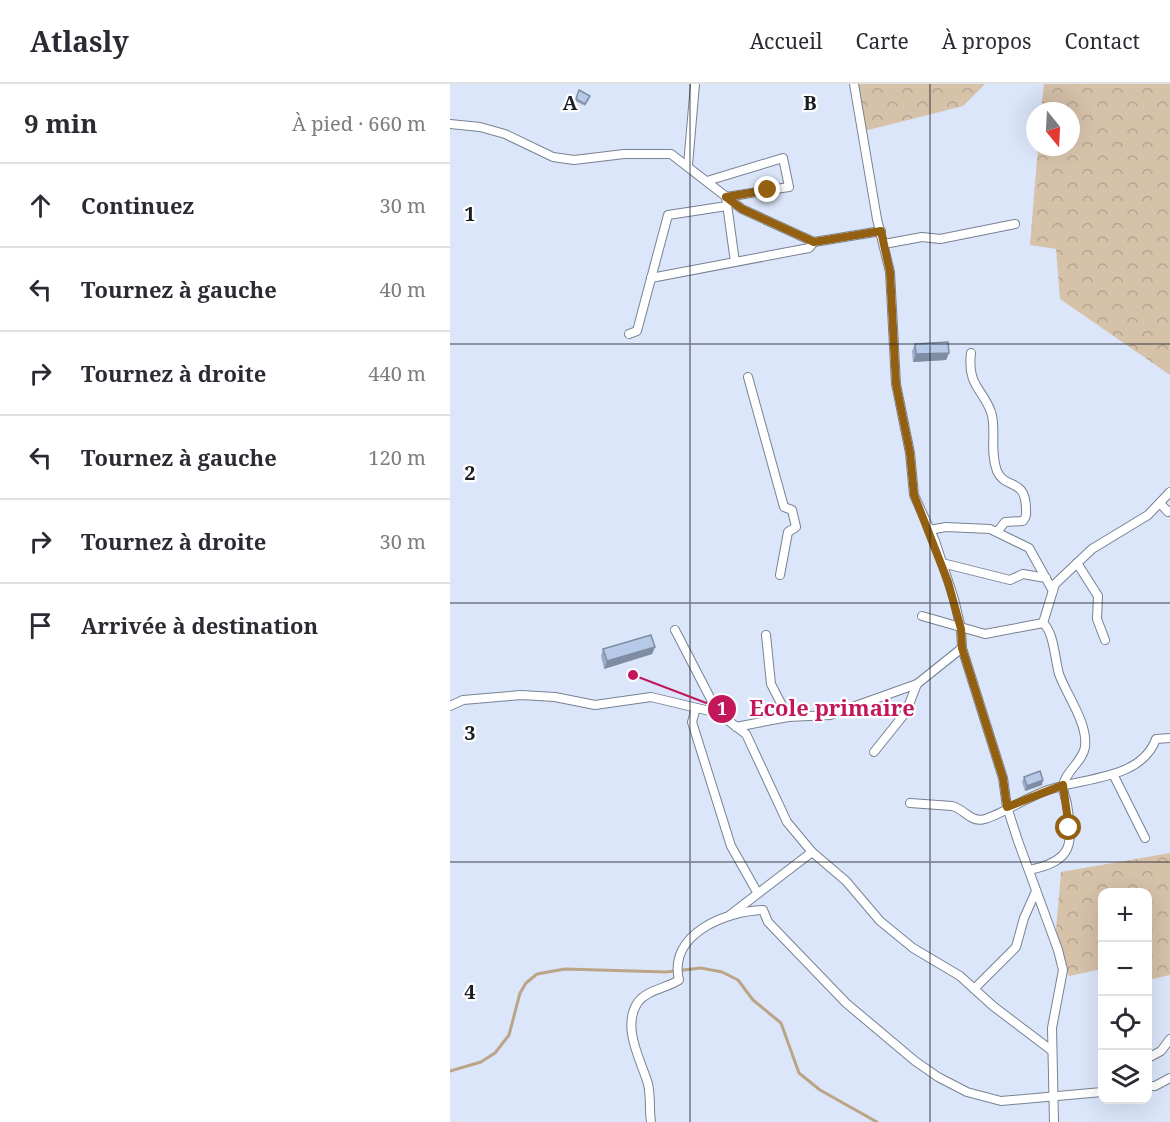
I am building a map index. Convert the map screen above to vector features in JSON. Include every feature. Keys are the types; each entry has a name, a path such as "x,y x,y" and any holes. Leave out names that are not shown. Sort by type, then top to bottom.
{"street":[{"path":"688,165 695,84"},
{"path":"854,84 890,272 896,384 910,453 914,495 942,563 961,629 962,648 1003,778 1007,807 1063,970 1051,1050 1054,1122"},
{"path":"450,124 480,127 505,134 553,157 574,160 624,154 671,154 742,209 814,242 881,231"},
{"path":"707,181 783,158 789,187 726,197"},
{"path":"726,197 735,262"},
{"path":"629,334 638,331 668,215 727,206"},
{"path":"884,244 922,237 940,239 1015,224"},
{"path":"651,278 809,249 814,242"},
{"path":"971,353 975,387 991,410 993,418 992,449 997,470 1004,478 1021,488 1025,495 1026,517 1023,521 1005,522 997,532"},
{"path":"748,377 784,507 792,510 796,527 788,532 780,575"},
{"path":"1043,623 1055,584 1092,549 1148,514 1170,492"},
{"path":"1160,502 1168,512 1170,511"},
{"path":"929,530 952,527 990,529 997,532 1032,550 1053,591"},
{"path":"942,563 1010,580 1023,574 1046,578"},
{"path":"1077,563 1098,596 1097,615 1105,640"},
{"path":"922,616 961,629 993,634 1043,623"},
{"path":"1029,870 1048,865 1065,856 1070,846 1063,785 1084,753 1085,735 1061,680 1049,630 1043,623"},
{"path":"675,630 718,713 746,734 787,822 812,852 846,881 880,921 904,942 954,972 1051,1050"},
{"path":"766,635 771,684 788,717"},
{"path":"736,727 788,717 830,715 917,684 962,648"},
{"path":"874,752 906,712 917,684"},
{"path":"450,706 463,700 530,695 595,705 651,697 668,699 718,713"},
{"path":"696,708 692,722 731,846 757,892"},
{"path":"909,803 958,808 975,819 985,819 1007,807 1063,785 1113,774 1138,763 1149,754 1156,739 1170,738"},
{"path":"1113,774 1145,838"},
{"path":"727,918 757,892 812,852"},
{"path":"974,989 1016,947 1024,918 1036,891"},
{"path":"651,1122 647,1083 634,1046 632,1026 639,1002 653,991 679,980 678,964 685,941 699,930 748,910 763,910 768,922 822,981 915,1061 938,1077 967,1092 1001,1101 1098,1093"},
{"path":"1152,1056 1161,1051 1170,1039"},
{"path":"1152,1086 1170,1078"}],"green space":[{"path":"854,84 985,84 963,106 864,131"},
{"path":"1044,84 1170,84 1170,375 1060,299 1056,249 1030,245 1037,156 1080,156 1080,102 1042,102"},
{"path":"1170,853 1170,975 1152,979 1152,888 1098,888 1098,970 1069,976 1055,942 1061,872"}],"building":[{"path":"579,90 590,96 585,104 576,99"},
{"path":"948,342 949,353 916,354 915,344"},
{"path":"651,635 655,647 607,661 603,649"},
{"path":"1040,771 1043,780 1027,786 1024,777"}],"waterway":[{"path":"450,1071 481,1062 495,1053 509,1035 520,993 526,983 537,974 565,969 666,972 701,968 722,972 738,980 753,1000 781,1023 799,1073 820,1090 877,1122"}],"place":[{"name":"Ecole primaire","path":"633,675"}],"route":[{"path":"768,190 726,197 742,209 814,242 826,242 881,231 890,272 896,350 896,384 910,453 914,495 935,541 954,599 961,629 962,648 1003,778 1007,807 1063,785 1069,828"}]}
